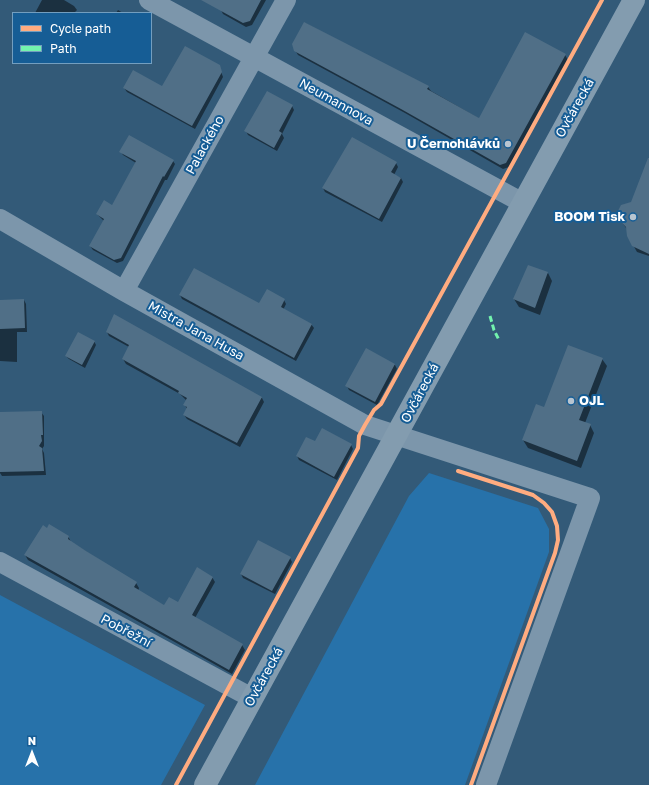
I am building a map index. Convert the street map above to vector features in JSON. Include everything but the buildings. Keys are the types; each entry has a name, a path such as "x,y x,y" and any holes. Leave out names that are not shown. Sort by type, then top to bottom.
{"main road":[{"name":"Ovčárecká","path":"205,785 634,0"}],"street":[{"name":"Neumannova","path":"149,0 523,203"},
{"name":"Palackého","path":"124,291 286,0"},
{"name":"Mistra Jana Husa","path":"0,219 124,291 365,425 590,498 486,785"},
{"name":"Pobřežní","path":"0,562 252,698"}],"shaded area":[{"path":"429,473 538,508 549,529 549,552 465,785 255,785 409,496"},
{"path":"0,595 205,705 161,785 0,785"}],"marked path":[{"path":"490,316 499,340"}],"cycle path":[{"path":"176,785 358,448 359,436 374,410 381,404 602,0"},
{"path":"458,471 533,495 544,503 552,512 557,526 558,540 555,553 471,785"}],"place":[{"name":"U Černohlávků","path":"508,144"},
{"name":"BOOM Tisk","path":"633,217"},
{"name":"OJL","path":"571,401"}]}
